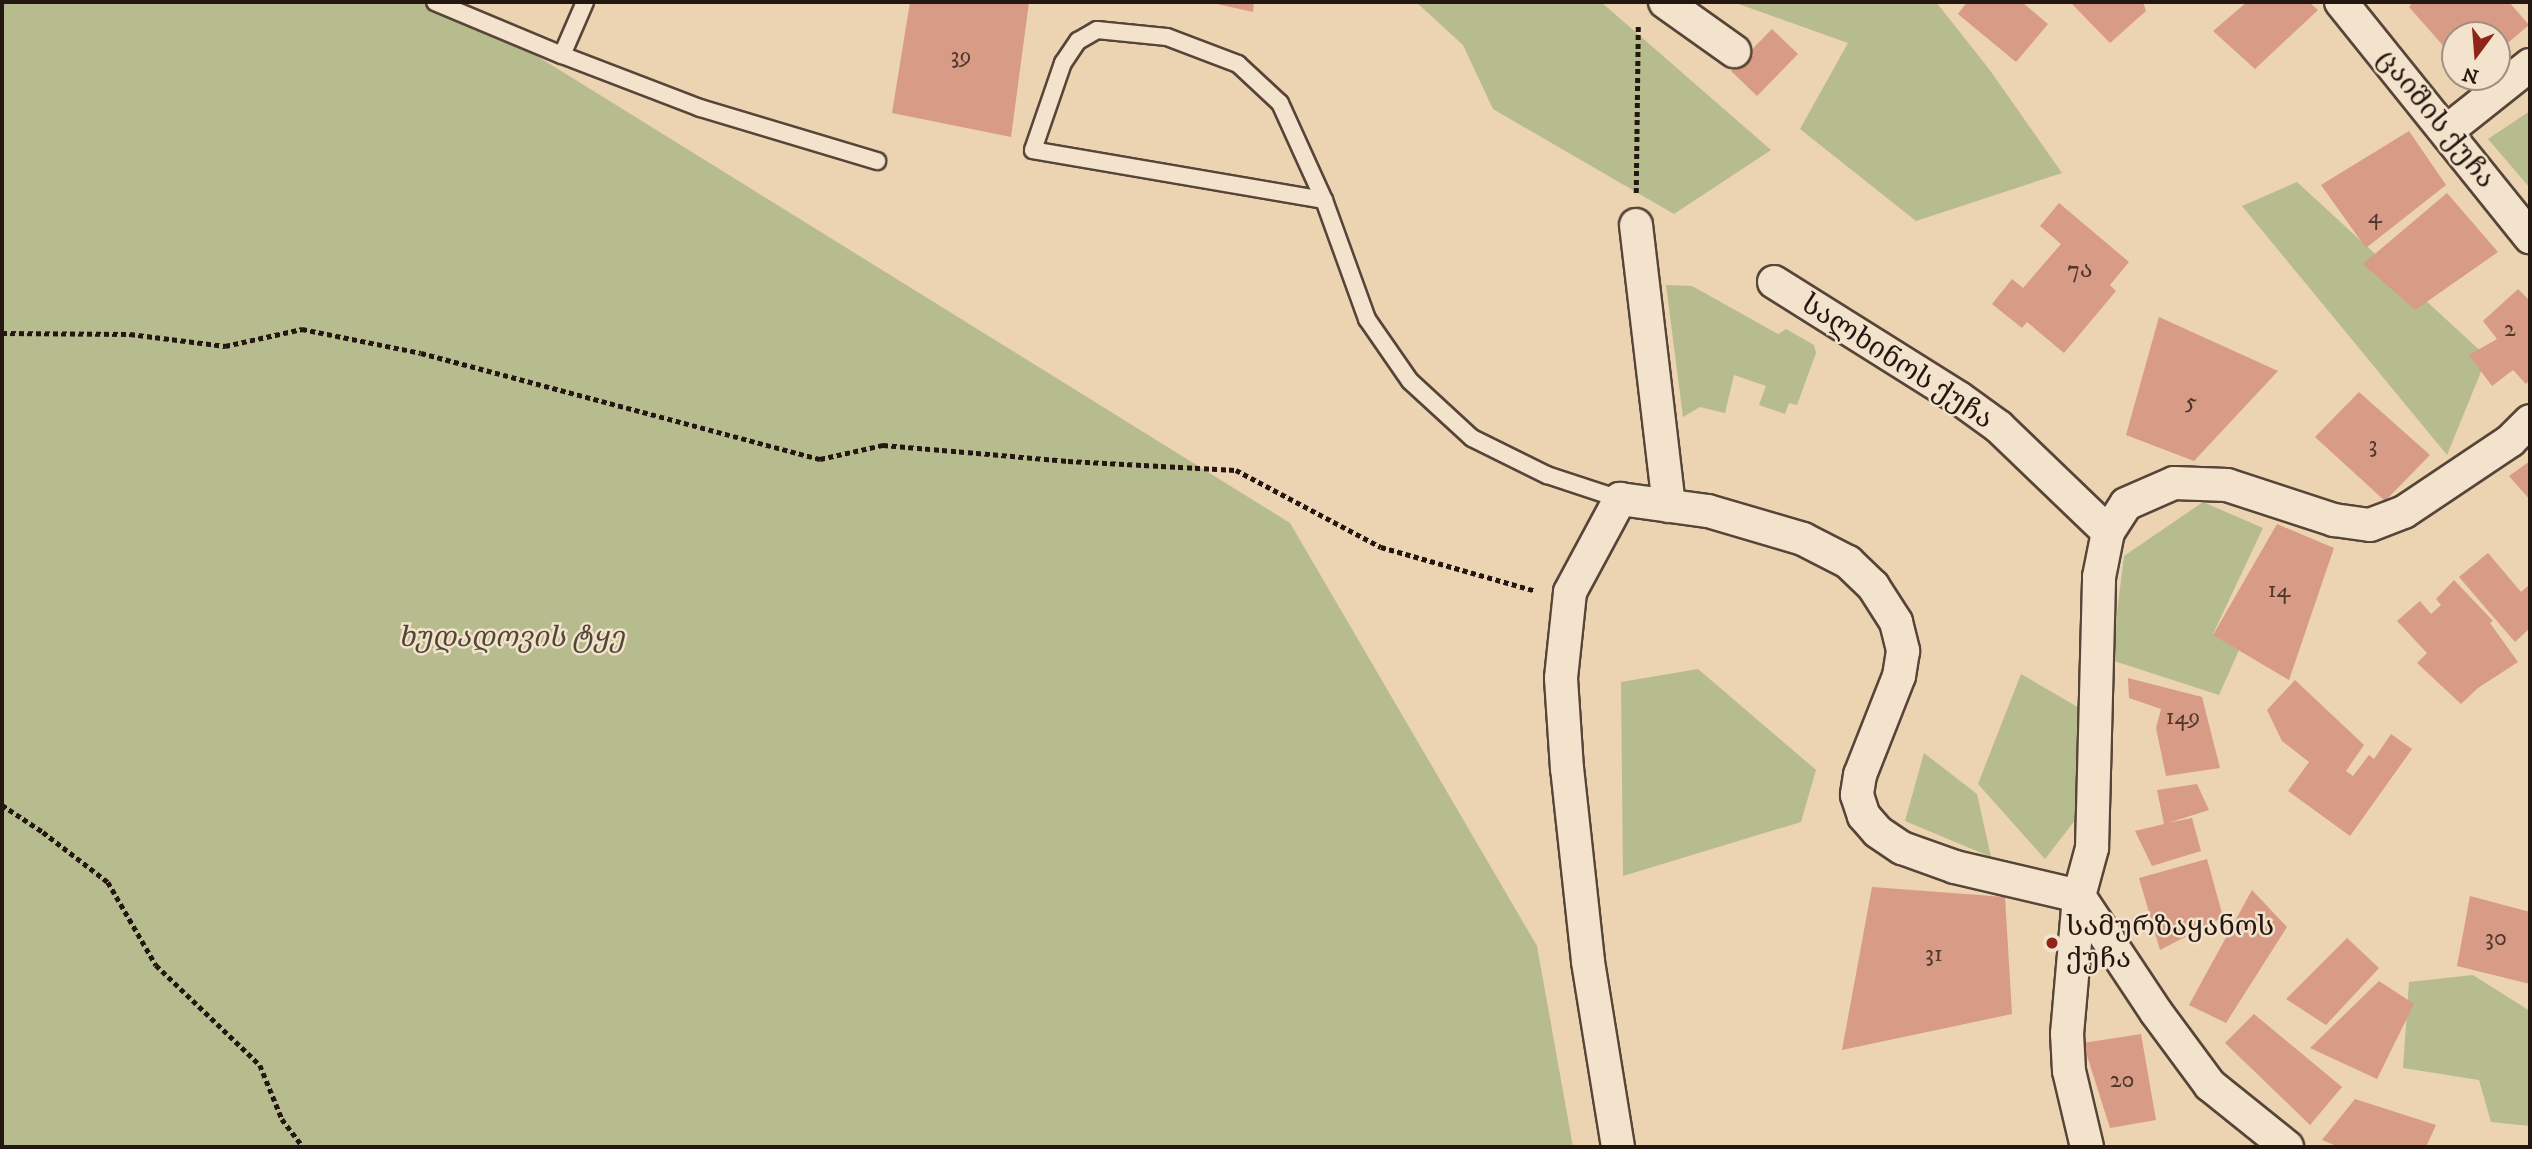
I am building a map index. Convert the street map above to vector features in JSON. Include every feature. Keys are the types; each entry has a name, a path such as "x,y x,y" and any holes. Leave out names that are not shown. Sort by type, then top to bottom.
{"street":[{"path":"1665,2 1734,51"},
{"name":"ცაიშის ქუჩა","path":"2341,2 2530,237"},
{"path":"2447,131 2530,65"},
{"path":"1636,225 1669,506"},
{"name":"სალხინოს ქუჩა","path":"1774,282 1959,398 1998,427 2108,532"},
{"path":"2087,1147 2069,1071 2067,1034 2078,895 2092,848 2099,577 2108,532 2126,504 2174,483 2227,485 2334,520 2371,525 2404,512 2510,441 2530,421"},
{"path":"1618,1147 1588,961 1567,769 1561,678 1570,592 1620,499 1708,511 1803,538 1848,562 1879,595 1896,622 1903,651 1899,676 1860,775 1857,795 1864,816 1878,832 1902,848 1955,867 2078,895 2156,1012 2210,1085 2287,1147"}],"lane":[{"path":"435,2 700,108 877,161"},
{"path":"562,55 585,2"},
{"path":"1324,201 1033,150 1063,63 1078,41 1097,30 1167,37 1238,64 1280,103 1324,201 1367,319 1410,380 1472,438 1547,475 1620,499"}],"path":[{"path":"1636,225 1639,19"},
{"path":"2,333 130,334 225,346 302,329 421,353 820,459 883,445 1068,461 1236,470 1381,547 1489,580 1570,599"},
{"path":"2,805 43,832 108,882 156,965 260,1065 282,1119 303,1147"}],"green space":[{"name":"ხუდადოვის ტყე","path":"2,2 450,2 1290,523 1537,946 1573,1147 2,1147"},
{"path":"1416,2 1601,2 1771,150 1674,214 1493,109 1463,45"},
{"path":"1733,2 1936,2 1989,69 2062,173 1916,221 1800,129 1848,43"},
{"path":"2530,111 2530,188 2488,139"},
{"path":"2297,182 2487,357 2447,455 2242,206"},
{"path":"1666,285 1692,286 1778,334 1786,329 1814,345 1816,353 1797,405 1789,403 1785,414 1759,405 1766,386 1734,375 1725,413 1700,407 1683,417"},
{"path":"2203,502 2263,528 2213,634 2239,650 2219,695 2111,660 2124,556"},
{"path":"1698,669 1816,770 1801,822 1623,876 1621,682"},
{"path":"2021,674 2081,709 2083,810 2045,859 1978,784"},
{"path":"1924,753 1977,794 1991,857 1905,821"},
{"path":"2473,975 2530,1011 2530,1126 2491,1122 2479,1080 2403,1068 2409,982"}],"building":[{"path":"910,2 1029,2 1011,137 892,113"},
{"path":"1208,2 1254,2 1253,12"},
{"path":"1967,2 2022,2 2048,24 2016,62 1958,14"},
{"path":"2070,2 2143,2 2146,11 2110,43"},
{"path":"2247,2 2309,2 2318,10 2255,69 2213,31"},
{"path":"2413,2 2509,2 2529,25 2511,40 2511,21 2441,21 2441,43 2409,7"},
{"path":"1772,29 1798,54 1757,96 1731,71"},
{"path":"2409,131 2446,185 2366,248 2321,185"},
{"path":"2447,193 2498,252 2415,310 2363,264"},
{"path":"2059,203 2129,262 2110,285 2116,291 2064,353 2027,322 2022,328 1992,304 2012,279 2023,288 2061,244 2040,226"},
{"path":"2518,289 2530,301 2530,380 2526,384 2513,370 2492,386 2469,355 2497,339 2483,321"},
{"path":"2159,317 2278,371 2194,461 2126,435"},
{"path":"2359,392 2430,455 2385,501 2315,437"},
{"path":"2530,461 2530,500 2509,476"},
{"path":"2277,524 2334,548 2289,680 2213,635"},
{"path":"2488,553 2521,592 2530,584 2530,628 2515,642 2459,577"},
{"path":"2454,580 2493,621 2490,623 2518,662 2478,688 2461,704 2417,663 2427,653 2397,621 2420,601 2431,614 2441,605 2436,599"},
{"path":"2128,678 2202,697 2220,768 2166,776 2156,728 2161,709 2129,698"},
{"path":"2295,680 2364,745 2346,771 2353,776 2369,755 2374,759 2391,734 2412,749 2350,836 2288,791 2309,762 2282,741 2267,710"},
{"path":"2197,784 2209,810 2168,823 2192,818 2201,851 2152,866 2135,831 2164,824 2157,790"},
{"path":"2207,859 2223,917 2160,950 2139,878"},
{"path":"1872,887 2005,897 2012,1014 1842,1050"},
{"path":"2252,890 2287,927 2226,1023 2189,1005"},
{"path":"2470,896 2530,912 2530,984 2457,966"},
{"path":"2347,938 2379,968 2326,1025 2286,999"},
{"path":"2379,981 2414,1004 2377,1079 2310,1048"},
{"path":"2254,1014 2342,1087 2310,1125 2225,1043"},
{"path":"2141,1034 2156,1120 2110,1128 2083,1043"},
{"path":"2355,1099 2436,1125 2426,1147 2339,1147 2322,1140"}],"place":[{"name":"სამურზაყანოს ქუჩა","path":"2052,943"}]}
